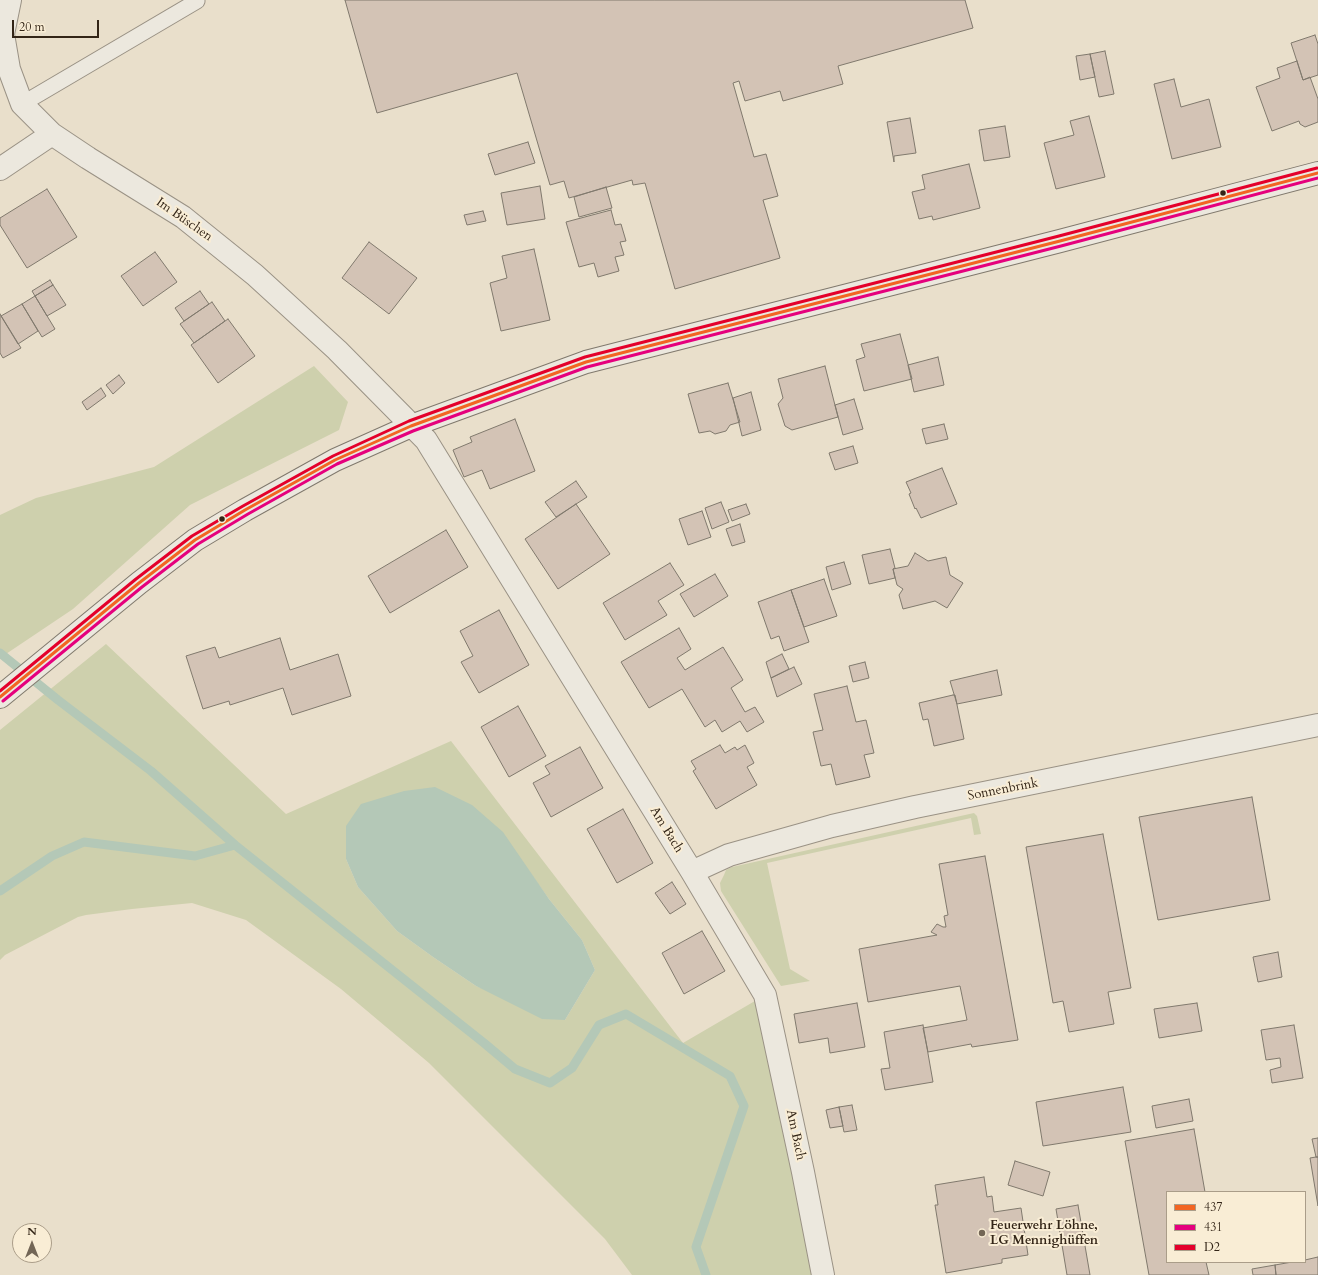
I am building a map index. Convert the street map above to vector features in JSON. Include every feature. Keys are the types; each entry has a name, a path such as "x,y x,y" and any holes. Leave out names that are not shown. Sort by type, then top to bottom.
{"street":[{"name":"Im Büschen","path":"10,0 4,34 10,69 22,104 52,134 184,217 255,274 336,350 411,426"},
{"path":"0,169 52,134"},
{"path":"6,692 139,583 195,540 245,510 335,460 411,426 586,362 1052,243 1318,173"},
{"name":"Am Bach","path":"411,426 426,440 692,872 765,995 803,1172 823,1275"},
{"name":"Sonnenbrink","path":"692,872 729,855 832,826 915,807 1318,725"}],"lane":[{"path":"22,104 197,0"}],"shaded area":[{"path":"314,366 348,402 339,430 190,505 73,609 0,658 0,515 36,498 154,467"},
{"path":"106,644 286,814 451,741 683,1043 772,991 826,1275 632,1275 605,1239 429,1063 341,989 246,920 192,903 86,915 78,917 5,955 0,960 0,730","holes":["346,826 528,870 582,940 595,970 565,1020 476,986 397,931 358,887 346,859"]},
{"path":"435,787 472,805 503,832 549,899 582,940 595,970 565,1020 542,1019 476,986 397,931 358,887 346,859 346,826 361,804 404,791"},
{"path":"974,813 977,816 981,834 974,835 971,818 767,863 790,969 810,981 781,986 721,891 720,883 726,870 732,867"}],"building":[{"path":"345,0 965,0 973,28 838,66 843,84 783,101 780,91 745,101 739,81 733,83 754,157 766,154 778,196 763,200 780,258 675,289 645,183 633,185 632,180 569,198 564,181 550,185 517,73 377,113"},
{"path":"1315,35 1318,44 1318,75 1303,80 1291,43"},
{"path":"1105,51 1114,94 1099,97 1090,54"},
{"path":"1090,54 1095,77 1080,80 1076,56"},
{"path":"1297,61 1303,80 1310,77 1318,99 1318,122 1305,127 1300,124 1299,121 1272,131 1256,87 1280,78 1277,68"},
{"path":"1174,79 1181,107 1209,99 1221,147 1172,159 1154,84"},
{"path":"1089,116 1105,177 1056,189 1044,143 1074,135 1070,121"},
{"path":"910,118 916,153 894,156 894,162 887,122"},
{"path":"1005,126 1010,157 984,161 979,130"},
{"path":"528,142 535,163 495,175 488,154"},
{"path":"969,164 980,208 933,220 932,216 919,219 912,192 925,189 922,175"},
{"path":"540,186 545,219 507,225 501,193"},
{"path":"606,187 612,208 579,217 574,197"},
{"path":"47,189 77,237 27,268 0,225 0,218"},
{"path":"611,210 615,225 621,224 626,241 620,242 624,255 615,257 619,271 598,277 594,263 579,267 566,222"},
{"path":"483,211 486,221 467,225 464,215"},
{"path":"369,242 417,278 389,314 342,278"},
{"path":"534,249 550,320 501,331 490,283 507,278 502,256"},
{"path":"155,252 177,282 143,306 121,276"},
{"path":"50,280 53,285 35,296 32,291"},
{"path":"53,285 66,305 47,316 35,296"},
{"path":"200,291 209,304 184,321 175,308"},
{"path":"35,296 55,329 42,337 22,304"},
{"path":"212,302 225,321 194,343 180,324"},
{"path":"22,304 38,331 18,344 1,316"},
{"path":"0,314 21,348 3,358 0,353"},
{"path":"228,319 255,356 218,383 191,345"},
{"path":"900,334 912,379 864,391 856,360 865,357 861,344"},
{"path":"938,357 944,385 914,392 908,365"},
{"path":"825,366 838,417 792,430 785,426 778,404 783,398 778,379"},
{"path":"119,375 125,383 113,394 106,385"},
{"path":"728,383 740,422 730,425 726,431 715,434 710,431 699,433 688,394"},
{"path":"101,388 106,396 87,410 82,402"},
{"path":"751,392 761,430 742,436 733,398"},
{"path":"854,399 863,429 843,435 835,405"},
{"path":"515,419 535,471 490,489 482,470 464,477 453,450 472,442 470,437"},
{"path":"944,424 948,439 926,444 922,429"},
{"path":"853,446 858,463 835,470 829,453"},
{"path":"942,468 957,504 921,518 916,508 915,509 909,494 911,493 906,482"},
{"path":"576,481 587,497 556,517 545,502"},
{"path":"721,502 729,522 712,529 705,508"},
{"path":"576,504 610,554 558,589 525,539"},
{"path":"746,504 750,514 732,521 728,510"},
{"path":"702,511 711,537 688,545 679,519"},
{"path":"740,524 745,542 732,546 726,529"},
{"path":"446,530 468,567 390,613 368,576"},
{"path":"890,549 895,568 893,569 895,578 869,584 862,555"},
{"path":"915,553 928,561 946,557 950,575 963,583 947,608 935,601 903,609 899,595 903,589 897,585 893,569 908,566"},
{"path":"844,562 851,584 832,590 826,567"},
{"path":"670,563 684,585 658,601 667,615 625,640 603,603"},
{"path":"715,574 728,596 694,617 680,594"},
{"path":"824,579 837,616 804,627 791,590"},
{"path":"791,590 809,642 784,651 779,636 771,639 758,602"},
{"path":"499,610 529,665 479,693 461,662 473,656 460,631"},
{"path":"679,628 691,649 677,658 685,670 723,647 743,680 731,688 745,712 755,707 764,722 747,732 740,721 722,732 715,720 705,727 682,689 649,708 621,662"},
{"path":"280,638 290,670 338,654 351,696 292,715 283,688 230,705 229,701 203,709 186,656 215,647 219,658"},
{"path":"782,654 789,669 771,678 766,662"},
{"path":"865,662 869,678 853,682 849,666"},
{"path":"794,667 802,684 777,697 771,678"},
{"path":"997,670 1002,695 957,704 950,681"},
{"path":"847,686 856,722 866,720 874,753 864,755 870,777 836,785 831,764 821,766 813,732 823,730 814,694"},
{"path":"955,695 964,739 934,746 928,719 923,720 919,703"},
{"path":"518,706 546,756 509,777 481,727"},
{"path":"720,745 725,753 735,747 737,750 745,745 754,763 747,767 757,785 716,809 693,771 696,769 691,761"},
{"path":"580,747 603,788 551,817 533,783 550,774 545,766"},
{"path":"1252,797 1270,900 1158,920 1139,817"},
{"path":"623,809 653,863 617,883 587,829"},
{"path":"1103,834 1131,988 1108,992 1114,1024 1069,1032 1063,1001 1053,1003 1026,847"},
{"path":"985,856 1018,1040 972,1047 971,1044 928,1052 923,1028 967,1020 960,986 868,1002 859,949 937,935 931,932 937,924 946,927 944,916 948,915 939,864"},
{"path":"672,882 686,904 670,914 655,893"},
{"path":"702,931 725,971 684,994 662,953"},
{"path":"1278,952 1282,977 1258,982 1253,957"},
{"path":"857,1003 865,1047 830,1053 828,1038 799,1043 794,1014"},
{"path":"1197,1003 1202,1031 1159,1038 1154,1009"},
{"path":"923,1025 933,1082 885,1090 881,1069 890,1068 884,1032"},
{"path":"1294,1025 1303,1078 1272,1083 1270,1070 1281,1067 1280,1058 1266,1060 1261,1030"},
{"path":"1123,1087 1131,1132 1043,1146 1036,1102"},
{"path":"1189,1099 1193,1121 1156,1128 1152,1106"},
{"path":"852,1105 857,1130 844,1132 839,1107"},
{"path":"839,1107 843,1126 830,1128 826,1110"},
{"path":"1194,1129 1205,1191 1166,1191 1166,1263 1206,1263 1209,1275 1149,1275 1125,1141"},
{"path":"1318,1138 1318,1157 1316,1157 1312,1139"},
{"path":"1318,1157 1318,1206 1310,1158"},
{"path":"1015,1161 1050,1172 1043,1196 1008,1185"},
{"name":"Feuerwehr Löhne, LG Mennighüffen","path":"984,1177 987,1197 992,1196 994,1212 1021,1208 1028,1255 1002,1259 1002,1263 946,1273 935,1205 938,1205 935,1185"},
{"path":"1078,1205 1090,1275 1067,1275 1056,1209"},
{"path":"1318,1257 1318,1275 1276,1275 1275,1265 1286,1263 1306,1263 1306,1260"},
{"path":"1275,1265 1276,1275 1253,1275 1252,1269"}],"waterway":[{"path":"0,653 58,700 151,771 235,845"},
{"path":"0,891 52,856 84,842 195,856 235,845 515,1069 550,1083 572,1068 599,1025 626,1014 730,1076 744,1106 696,1247 706,1275"}],"transit line":[{"name":"D2","path":"0,691 136,579 192,536 333,456 409,421 585,357 1059,236 1317,168"},
{"name":"437","path":"0,697 139,583 195,540 245,510 335,460 411,426 586,362 1060,241 1318,173"},
{"name":"431","path":"3,701 142,587 198,544 337,464 413,431 587,367 1061,246 1318,178"}],"place":[{"name":"Feuerwehr Löhne, LG Mennighüffen","path":"982,1233"}]}
